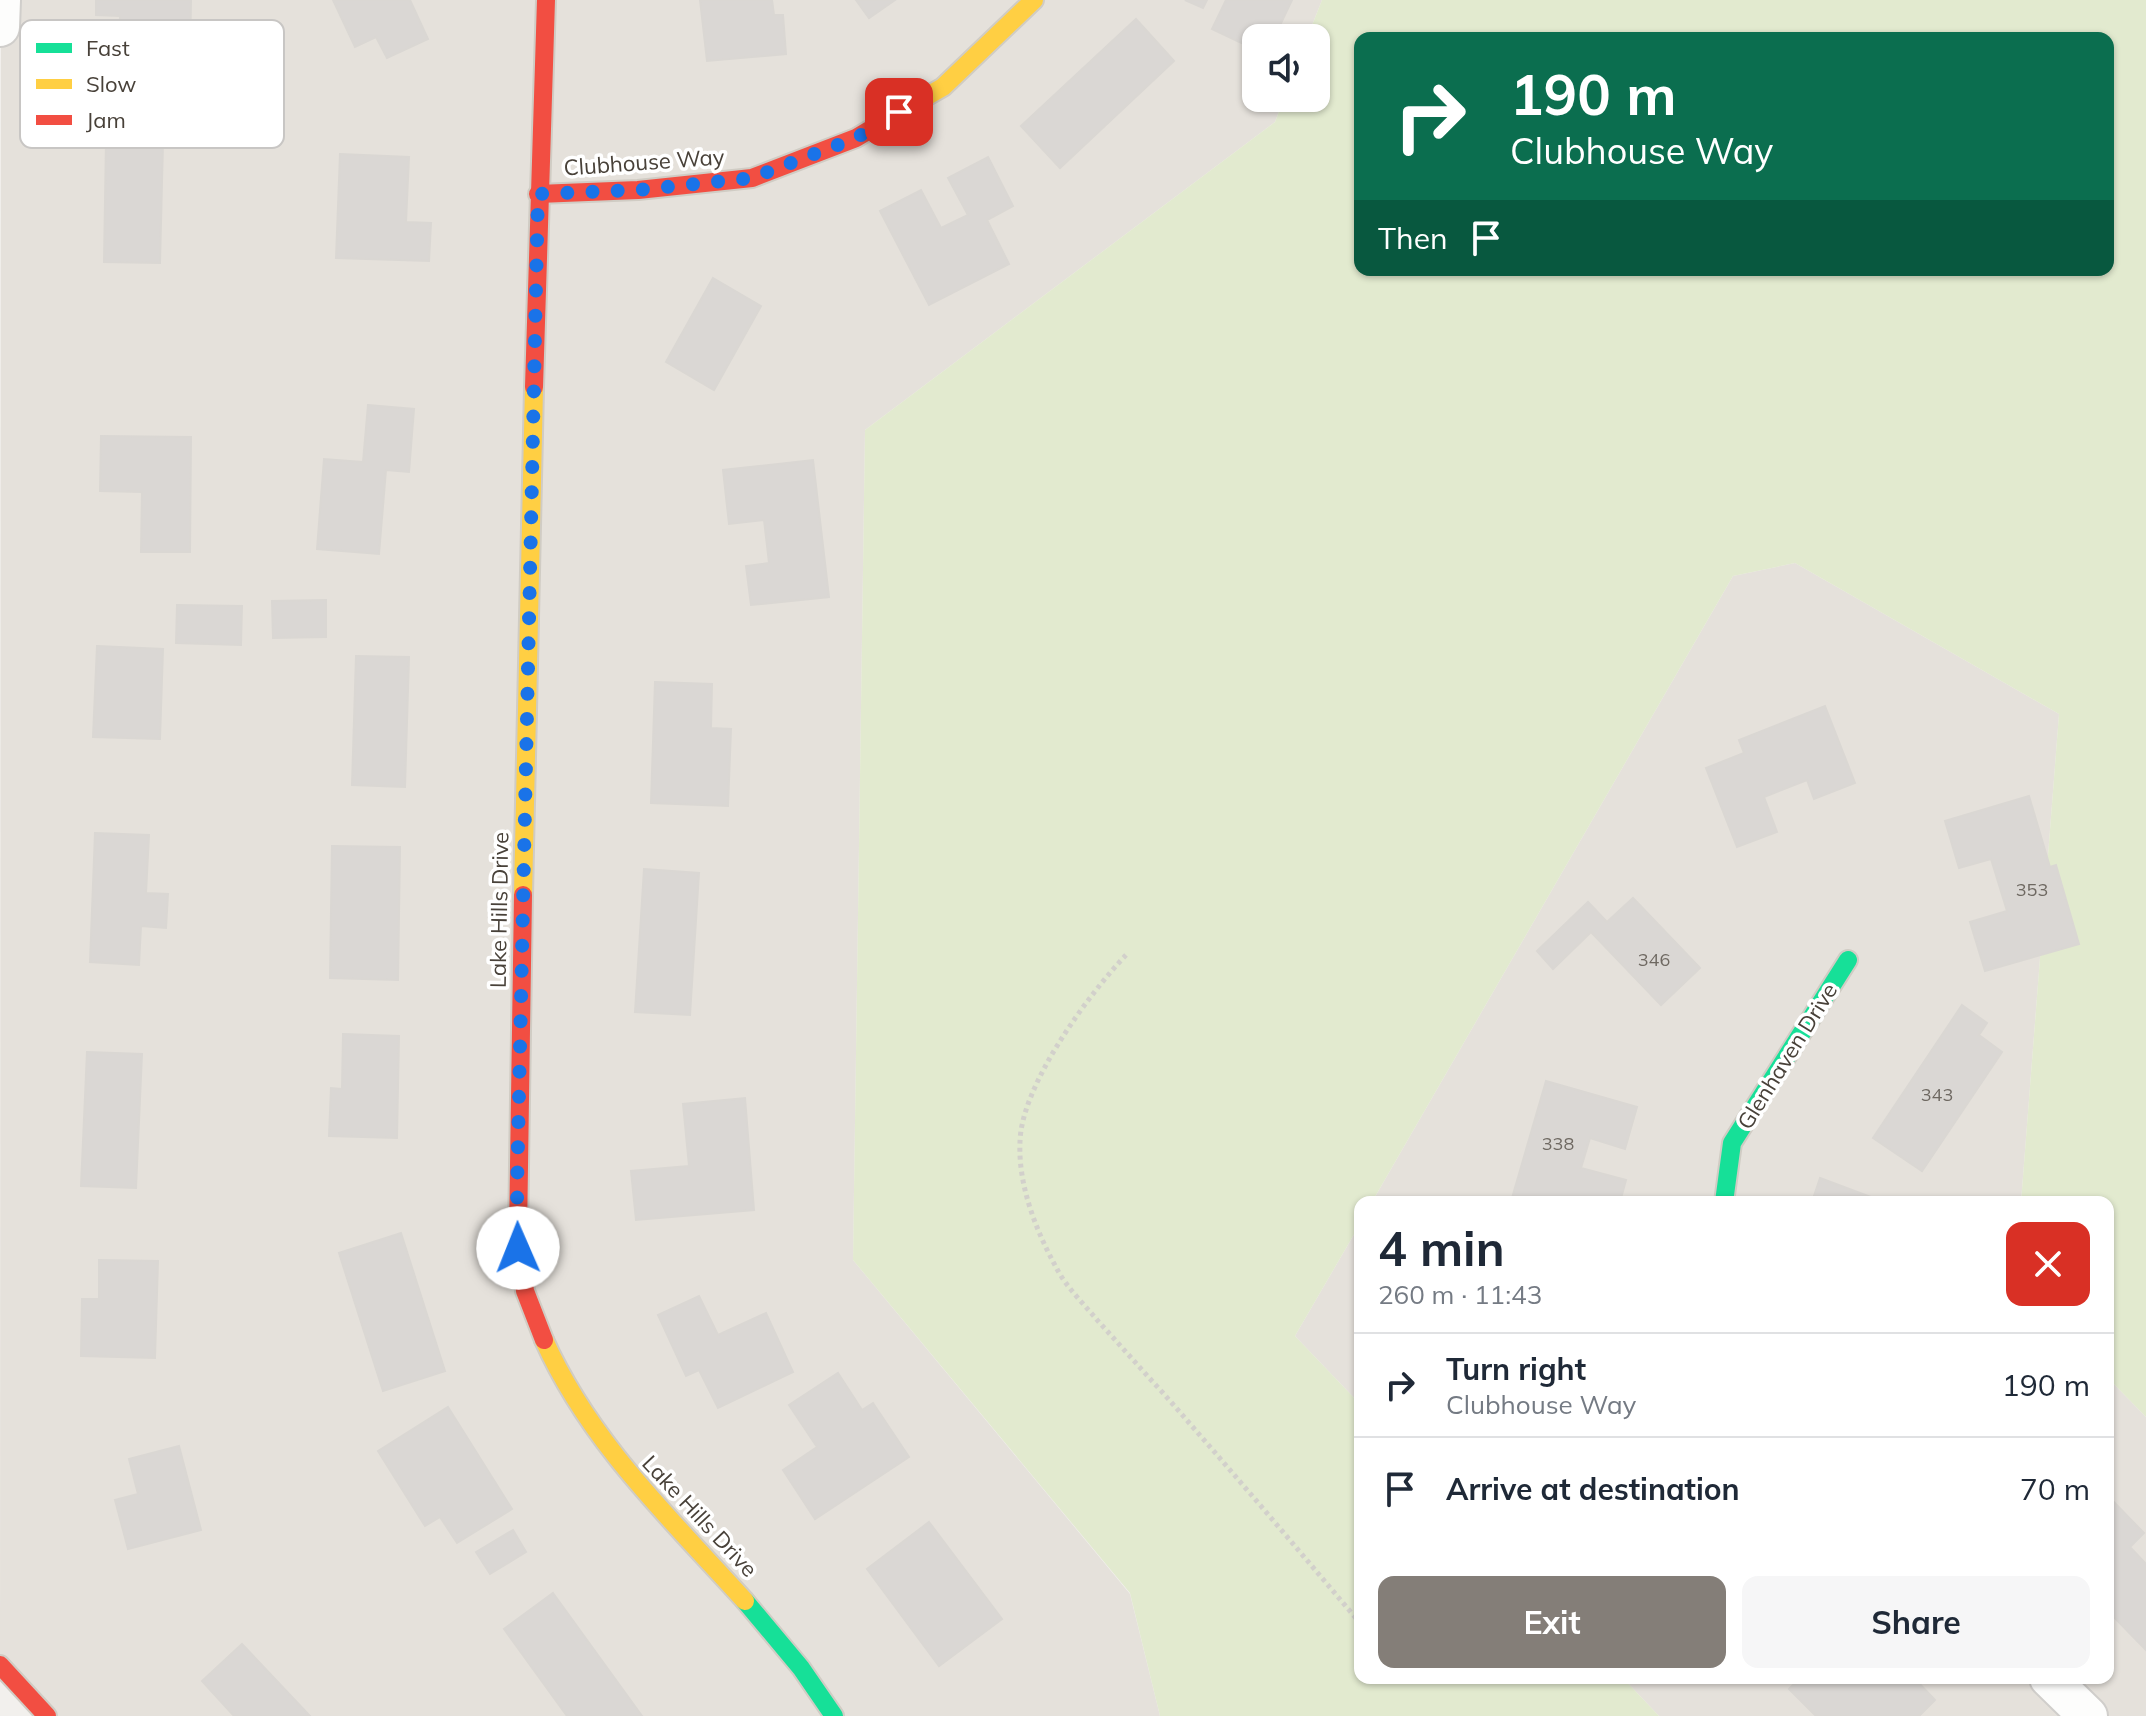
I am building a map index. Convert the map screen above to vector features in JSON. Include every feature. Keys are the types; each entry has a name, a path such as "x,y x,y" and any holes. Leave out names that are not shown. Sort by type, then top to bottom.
{"street":[{"path":"0,27 1,0"},
{"name":"Lake Hills Drive","path":"546,0 538,194 518,1248 529,1307 581,1411 619,1464 756,1611 815,1684 834,1716"},
{"name":"Clubhouse Way","path":"538,194 638,190 752,178 856,138 943,87 1034,0"},
{"name":"Glenhaven Drive","path":"1725,1196 1732,1143 1848,960"},
{"path":"0,1665 47,1716"},
{"path":"2055,1684 2088,1716"}],"path":[{"path":"1126,955 1099,983 1079,1013 1026,1107 1020,1142 1021,1170 1038,1229 1056,1268 1072,1290 1220,1457 1354,1616"}],"shaded area":[{"path":"1,0 1322,0 1313,24 1242,24 1242,112 1279,112 1275,122 865,430 853,1260 1130,1594 1160,1716 47,1716 0,1665"},
{"path":"1795,563 2059,714 2021,1196 1375,1196 1733,576"},
{"path":"1354,1234 1354,1398 1295,1336"},
{"path":"2114,1384 2146,1417 2146,1716 1659,1716 1629,1684 2114,1684"}],"green space":[{"path":"1322,0 2146,0 2146,1417 2114,1384 2114,1196 2021,1196 2059,714 1795,563 1733,576 1375,1196 1354,1196 1354,1234 1295,1336 1354,1398 1354,1684 1629,1684 1659,1716 1160,1716 1130,1593 853,1260 865,430 1275,122 1279,112 1330,112 1330,24 1313,24"}],"building":[{"path":"96,0 191,0 191,20 120,20 120,16 96,15"},
{"path":"333,0 410,0 428,39 387,58 376,37 355,47"},
{"path":"700,0 772,0 774,15 783,15 786,54 707,61"},
{"path":"856,0 895,0 869,18"},
{"path":"1185,0 1207,0 1203,8"},
{"path":"1226,0 1292,0 1281,24 1242,24 1242,43 1212,29"},
{"path":"1136,19 1174,61 1060,168 1021,126"},
{"path":"106,148 163,148 160,263 104,262"},
{"path":"340,154 409,157 406,222 431,223 429,261 336,258"},
{"path":"988,157 1013,206 987,220 1009,264 929,305 880,211 921,190 941,228 968,215 948,178"},
{"path":"713,278 761,306 714,390 666,362"},
{"path":"368,405 414,409 409,472 386,470 379,554 317,549 324,459 363,462"},
{"path":"101,436 191,437 190,552 141,552 142,492 100,491"},
{"path":"813,460 829,597 751,605 746,566 769,563 764,520 729,524 723,470"},
{"path":"326,600 326,637 273,638 272,601"},
{"path":"177,605 242,606 241,645 176,643"},
{"path":"97,646 163,649 160,739 93,737"},
{"path":"356,656 409,657 405,787 352,785"},
{"path":"655,682 712,684 711,728 731,729 728,806 651,803"},
{"path":"1825,706 1855,783 1814,799 1807,780 1764,797 1777,832 1737,847 1706,768 1744,753 1739,740"},
{"path":"2029,796 2050,867 2056,865 2079,944 1985,971 1970,922 2007,911 1991,859 1959,868 1945,821"},
{"path":"95,833 149,835 146,893 168,894 166,928 141,926 139,965 90,962"},
{"path":"332,846 400,847 398,980 330,978"},
{"path":"644,869 699,873 690,1015 635,1012"},
{"path":"1633,898 1700,968 1661,1005 1591,932 1553,969 1537,951 1588,902 1607,922"},
{"path":"1962,1005 1987,1023 1979,1035 2002,1052 1922,1171 1873,1138"},
{"path":"343,1034 399,1036 397,1138 329,1136 331,1088 342,1089"},
{"path":"87,1052 142,1054 136,1188 81,1186"},
{"path":"1546,1081 1637,1107 1625,1149 1590,1138 1581,1168 1626,1180 1622,1196 1513,1196"},
{"path":"745,1098 754,1210 636,1220 631,1171 689,1166 683,1104"},
{"path":"1820,1178 1868,1196 1814,1196"},
{"path":"401,1233 445,1371 383,1391 339,1253"},
{"path":"99,1260 158,1261 155,1358 81,1356 82,1299 99,1299"},
{"path":"699,1296 718,1335 766,1313 793,1372 718,1408 699,1370 686,1376 658,1315"},
{"path":"838,1373 862,1410 873,1403 909,1457 815,1519 783,1470 817,1447 789,1405"},
{"path":"448,1407 512,1509 457,1543 440,1517 425,1526 378,1451"},
{"path":"179,1446 201,1530 128,1549 115,1500 138,1494 129,1459"},
{"path":"2114,1502 2144,1533 2130,1547 2146,1564 2146,1650 2114,1617"},
{"path":"929,1522 1002,1619 939,1666 867,1569"},
{"path":"513,1530 526,1552 490,1574 476,1552"},
{"path":"553,1593 642,1716 567,1716 504,1629"},
{"path":"242,1644 310,1716 234,1716 202,1681"},
{"path":"1794,1684 1920,1684 1935,1700 1919,1716 1816,1716 1789,1689"}],"traffic: fast":[{"path":"1725,1196 1732,1143 1848,960"},
{"path":"745,1601 801,1668 834,1716"}],"traffic: slow":[{"path":"908,107 943,87 1034,0"},
{"path":"523,895 534,387"},
{"path":"544,1340 584,1413 608,1446 661,1510 745,1601"}],"traffic: jam":[{"path":"534,387 546,0"},
{"path":"538,194 638,190 752,178 856,138 908,107"},
{"path":"523,895 518,1234 525,1291 544,1340"},
{"path":"0,1665 47,1716"}],"route":[{"path":"518,1248 538,194 638,190 752,178 856,138 899,112"}]}
